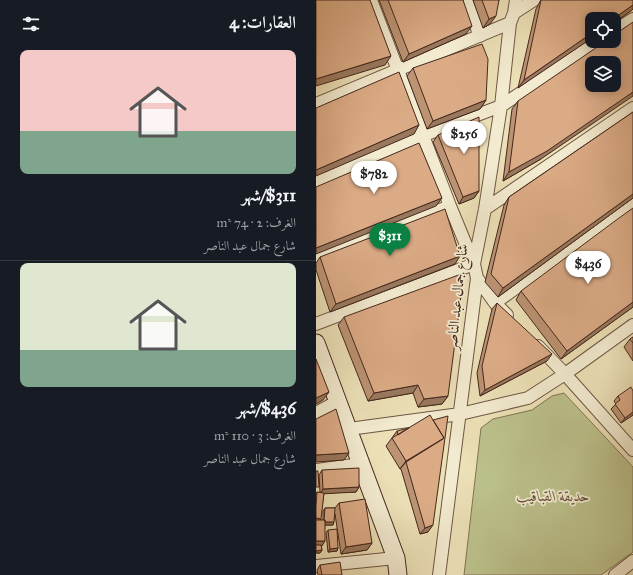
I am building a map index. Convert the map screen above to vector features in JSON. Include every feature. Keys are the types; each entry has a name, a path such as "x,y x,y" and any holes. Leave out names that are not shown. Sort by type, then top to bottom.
{"main road":[{"path":"316,343 396,558 398,575"}],"street":[{"path":"316,324 474,264 422,136 371,0"},
{"path":"466,0 480,36"},
{"name":"شارع جمال عبد الناصر","path":"439,575 477,278 474,264 485,209 501,106 512,18 516,0"},
{"path":"316,104 480,36 512,18 534,0"},
{"path":"621,27 633,19"},
{"path":"316,182 422,136 501,106 588,48"},
{"path":"485,209 633,108"},
{"path":"495,303 633,203"},
{"path":"316,258 450,206"},
{"path":"477,278 495,303 517,325"},
{"path":"349,429 460,414 528,398 565,374 633,325"},
{"path":"527,336 565,374 633,450"},
{"path":"316,413 338,401"},
{"path":"316,470 361,464"},
{"path":"316,566 396,558"},
{"path":"615,575 633,561"}],"green space":[{"name":"حديقة القباقيب","path":"564,393 633,467 633,552 601,575 464,575 481,428 493,419 532,410 552,396"}],"building":[{"path":"316,0 370,0 391,56 316,79"},
{"path":"388,0 463,0 472,26 409,54"},
{"path":"482,0 499,0 496,16 489,19"},
{"path":"541,0 633,0 633,5 621,13 621,12 585,12 585,38 524,80"},
{"path":"633,22 633,92 547,151 509,172 518,101 596,48 621,48 621,30"},
{"path":"482,44 488,59 486,100 433,121 413,68"},
{"path":"399,72 419,125 316,170 316,108"},
{"path":"633,112 633,194 503,288 491,274 509,197"},
{"path":"479,117 479,191 463,197 438,135"},
{"path":"419,143 442,198 316,248 316,187"},
{"path":"633,208 633,302 567,351 521,291"},
{"path":"445,209 460,256 336,304 320,257"},
{"path":"464,273 448,396 424,399 418,385 374,393 344,317"},
{"path":"497,303 552,354 485,390 482,366"},
{"path":"316,359 329,392 316,398"},
{"path":"631,387 633,391 633,412 625,418 615,404 620,400 618,396"},
{"path":"336,409 349,453 316,455 316,419"},
{"path":"430,415 444,438 406,461 392,438"},
{"path":"448,416 433,525 425,528 406,462 444,438 433,420"},
{"path":"409,428 398,435 397,431"},
{"path":"359,468 359,487 323,489 322,470"},
{"path":"316,471 318,471 319,487 316,487"},
{"path":"317,492 324,493 321,519 316,518"},
{"path":"365,499 372,543 346,547 339,503"},
{"path":"325,508 335,508 334,522 325,522"},
{"path":"316,520 325,520 325,541 316,541"},
{"path":"337,529 338,548 330,549 328,530"},
{"path":"316,545 321,545 322,550 316,551"},
{"path":"340,562 342,575 322,575 320,565"}]}
